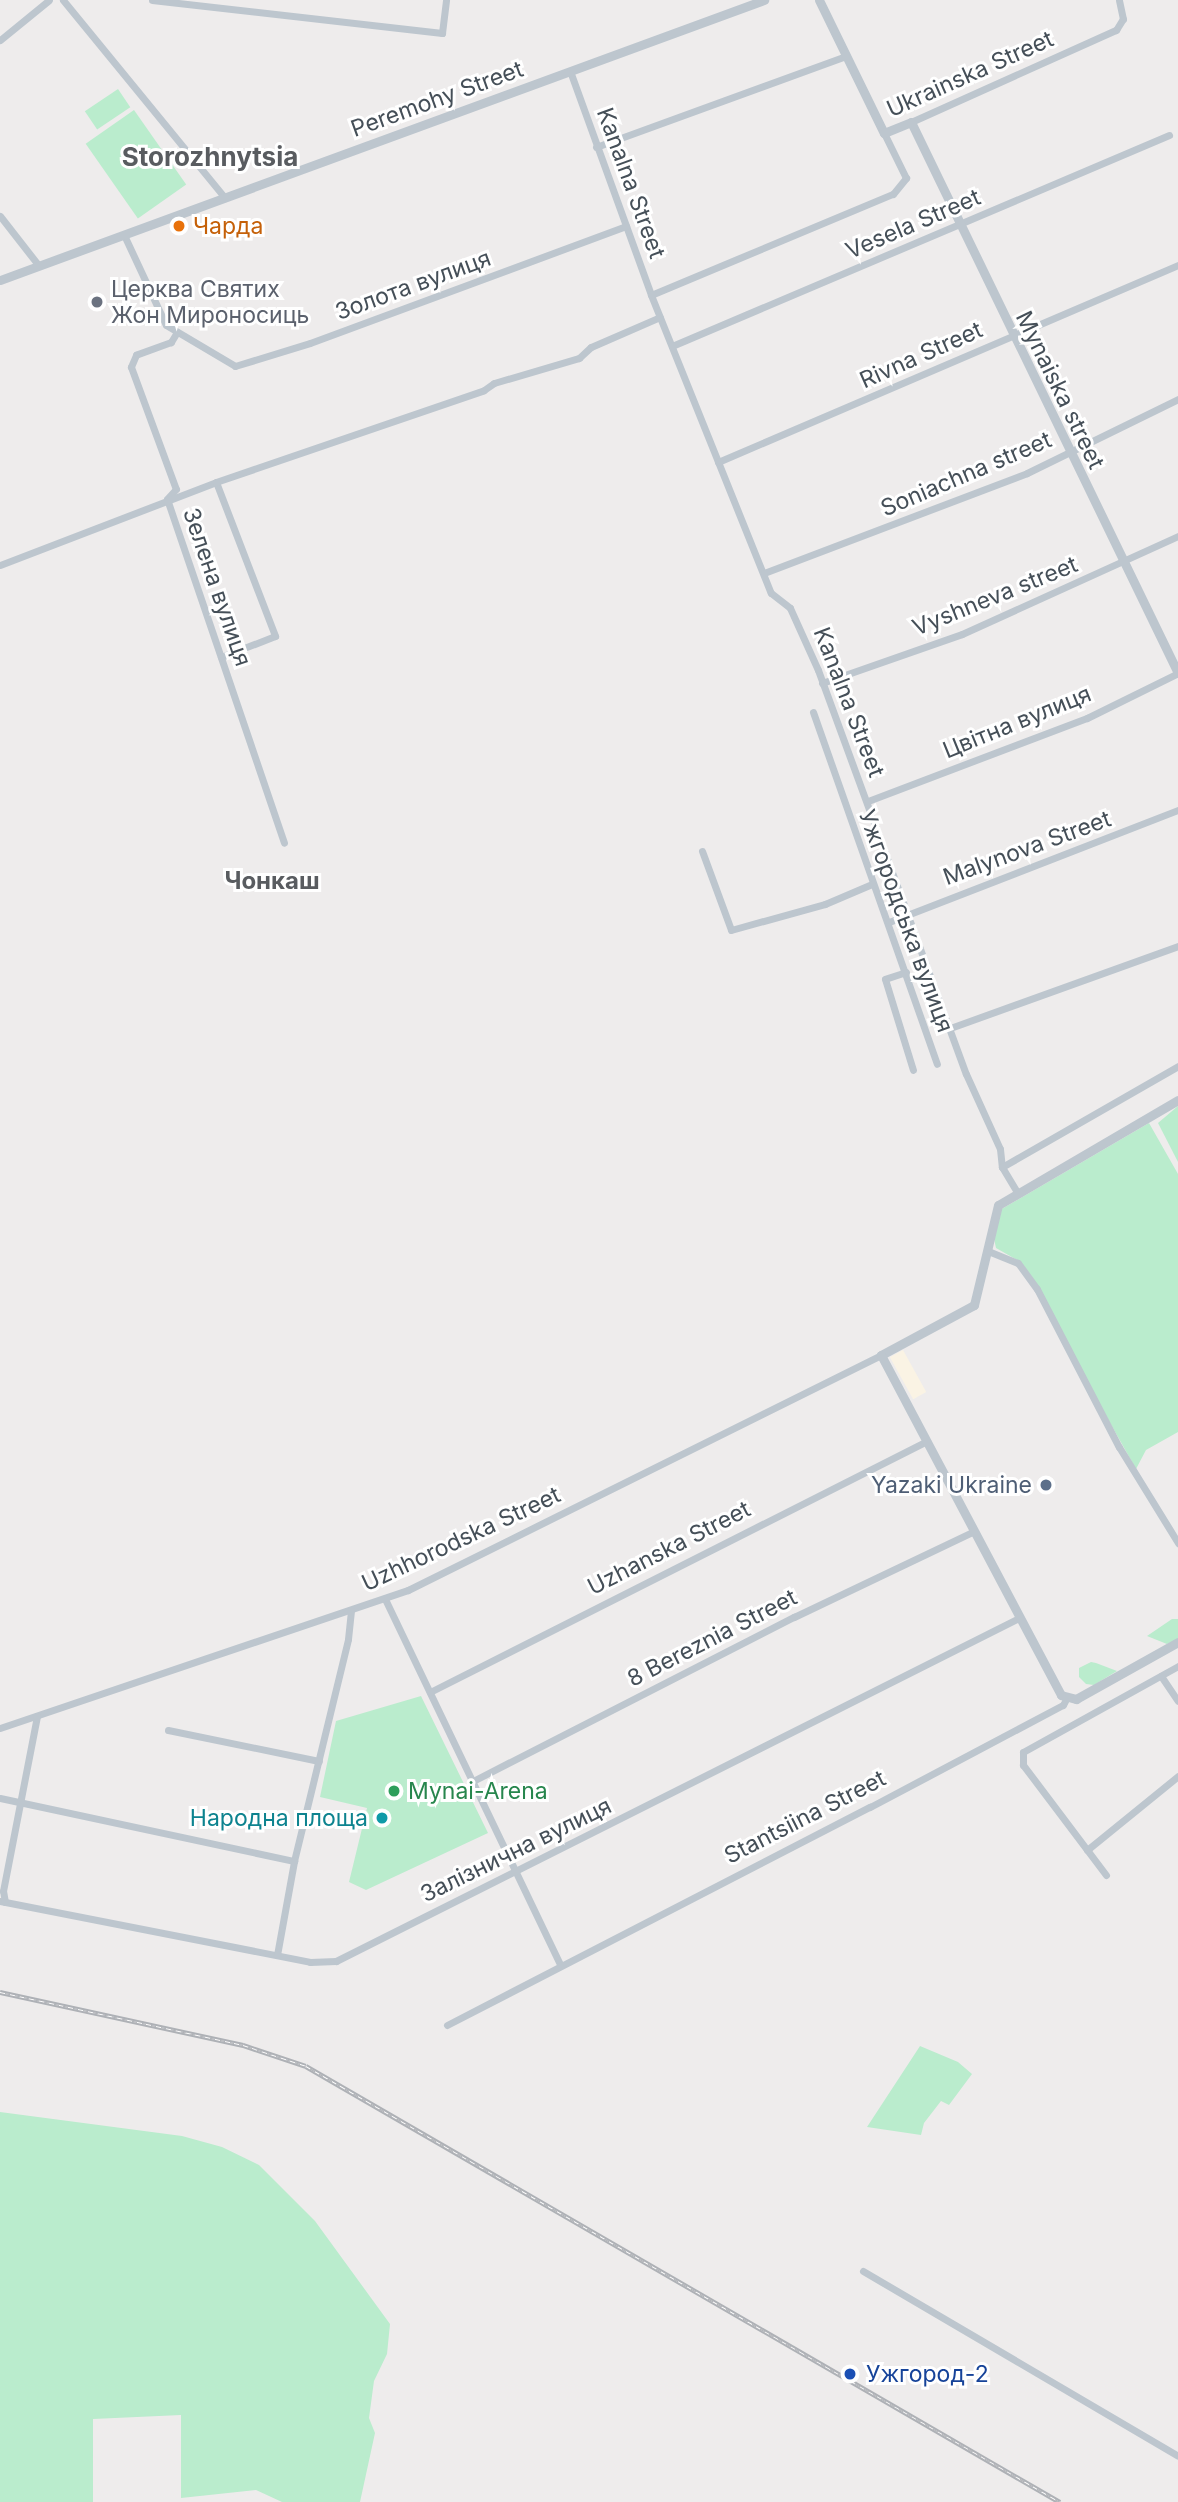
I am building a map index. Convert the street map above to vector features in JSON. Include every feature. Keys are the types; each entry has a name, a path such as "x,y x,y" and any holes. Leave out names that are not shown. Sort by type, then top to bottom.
{"street":[{"path":"0,40 49,0"},
{"path":"63,0 225,198"},
{"path":"152,0 442,33 446,0"},
{"name":"Peremohy Street","path":"0,280 764,0"},
{"path":"819,0 884,133"},
{"name":"Ukrainska Street","path":"651,295 893,194 906,178 884,133 1116,30 1123,19 1119,0"},
{"path":"596,147 846,56"},
{"name":"Kanalna Street","path":"570,71 651,295 771,593 795,617 822,683 953,1027 966,1074 1000,1149 1002,1167 1017,1192"},
{"name":"Mynaiska street","path":"911,122 1012,337 1178,673"},
{"name":"Vesela Street","path":"672,346 1169,135"},
{"path":"0,216 39,266"},
{"name":"Золота вулиця","path":"177,332 235,366 323,339 626,226"},
{"path":"124,235 160,313 177,332"},
{"name":"Rivna Street","path":"718,462 1178,265"},
{"path":"0,565 168,503 216,482 484,390 494,383 579,358 591,347 660,317"},
{"name":"Зелена вулиця","path":"177,332 171,342 136,355 131,362 176,489 168,503 284,843"},
{"name":"Soniachna street","path":"764,573 1027,473 1178,399"},
{"path":"216,482 275,636 221,657"},
{"name":"Vyshneva street","path":"822,683 962,634 1178,536"},
{"name":"Цвітна вулиця","path":"868,801 1087,718 1178,673"},
{"name":"Ужгородська вулиця","path":"813,712 937,1063"},
{"name":"Malynova Street","path":"889,922 1178,810"},
{"path":"702,851 731,930 814,908 872,884"},
{"path":"953,1027 1178,946"},
{"path":"906,972 885,979 913,1070"},
{"path":"1002,1167 1178,1066"},
{"path":"1066,1699 1019,1618 881,1355 974,1305 989,1251 993,1211 1017,1192 1178,1100"},
{"path":"989,1251 1018,1263 1037,1289 1119,1447 1178,1543"},
{"name":"Uzhhorodska Street","path":"0,1728 385,1599 881,1355"},
{"name":"Uzhanska Street","path":"430,1692 927,1441"},
{"name":"8 Bereznia Street","path":"471,1782 974,1531"},
{"path":"385,1599 561,1964"},
{"path":"277,1955 294,1861 348,1639 351,1610"},
{"name":"Залізнична вулиця","path":"3,1901 310,1962 336,1961 516,1873 1019,1618"},
{"name":"Stantsiina Street","path":"447,2025 870,1807 1063,1705 1066,1699 1085,1694 1178,1642"},
{"path":"1106,1875 1023,1765 1023,1752 1178,1666"},
{"path":"1161,1676 1178,1701"},
{"path":"3,1901 37,1716"},
{"path":"168,1730 319,1761"},
{"path":"1087,1850 1178,1776"},
{"path":"0,1798 294,1861"},
{"path":"863,2271 1178,2456"}],"shaded area":[{"path":"903,1350 926,1392 913,1399 890,1357"}],"green space":[{"path":"118,89 130,107 97,130 85,111"},
{"path":"134,110 186,185 138,218 86,144"},
{"path":"1178,1106 1178,1162 1158,1123"},
{"path":"1149,1123 1178,1174 1178,1432 1146,1450 1136,1469 1019,1261 996,1248 993,1234 1000,1210"},
{"path":"1172,1619 1178,1619 1178,1639 1167,1644 1147,1636"},
{"path":"1091,1662 1117,1671 1094,1685 1086,1684 1079,1677 1079,1668"},
{"name":"Mynai-Arena","path":"421,1696 488,1833 366,1890 349,1882 367,1808 320,1797 336,1721"},
{"path":"920,2046 958,2062 972,2074 949,2105 941,2101 924,2123 921,2135 867,2127"},
{"path":"0,2112 182,2136 222,2147 259,2165 315,2221 390,2324 387,2354 374,2381 369,2418 375,2433 360,2502 282,2502 256,2490 181,2498 181,2415 93,2419 93,2502 0,2502"}],"railway":[{"path":"0,1992 243,2045 306,2066 1060,2502"}],"place":[{"name":"Чарда","path":"179,226"},
{"name":"Церква Святих Жон Мироносиць","path":"97,302"},
{"name":"Yazaki Ukraine","path":"1046,1485"},
{"name":"Mynai-Arena","path":"394,1791"},
{"name":"Народна площа","path":"382,1818"},
{"name":"Ужгород-2","path":"850,2374"}],"district":[{"name":"Storozhnytsia","path":"210,157"},
{"name":"Чонкаш","path":"272,881"}]}
